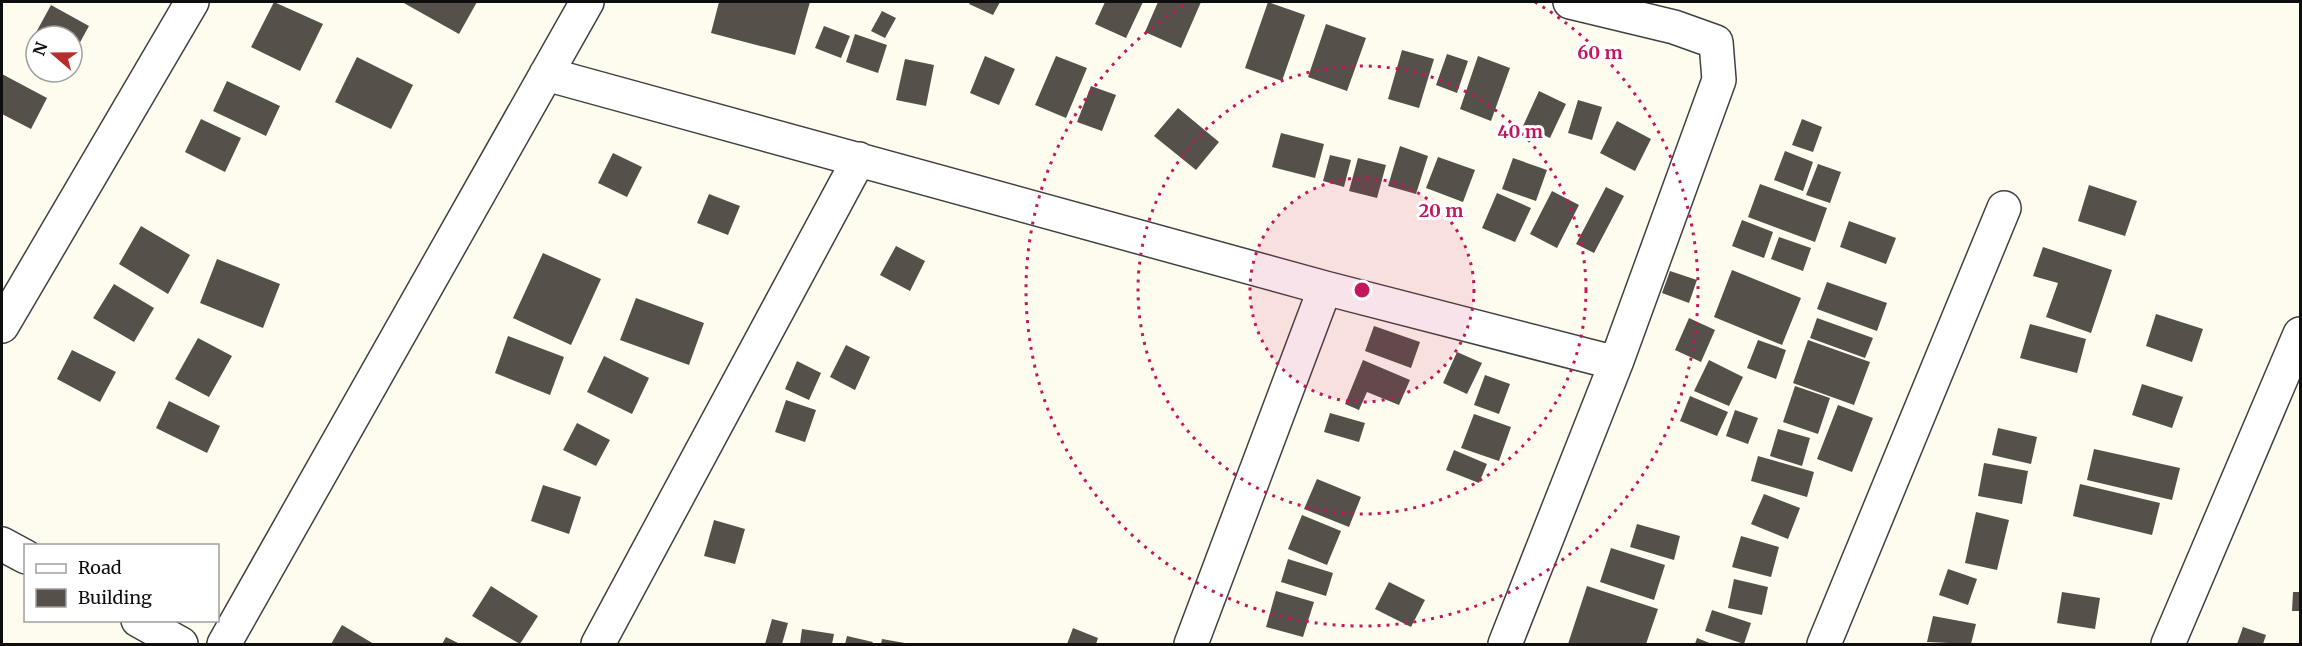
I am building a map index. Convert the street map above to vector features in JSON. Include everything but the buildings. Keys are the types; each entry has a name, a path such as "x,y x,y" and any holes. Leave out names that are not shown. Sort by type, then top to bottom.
{"street":[{"path":"2,326 192,2"},
{"path":"224,645 587,2"},
{"path":"1505,645 1616,363 1719,80 1716,42 1674,27 1570,2"},
{"path":"546,74 1325,288 1616,363"},
{"path":"598,645 859,159"},
{"path":"1824,645 2004,208"},
{"path":"1191,645 1325,288"},
{"path":"2168,645 2301,334"},
{"path":"2,543 24,556"},
{"path":"140,622 181,645"}]}
